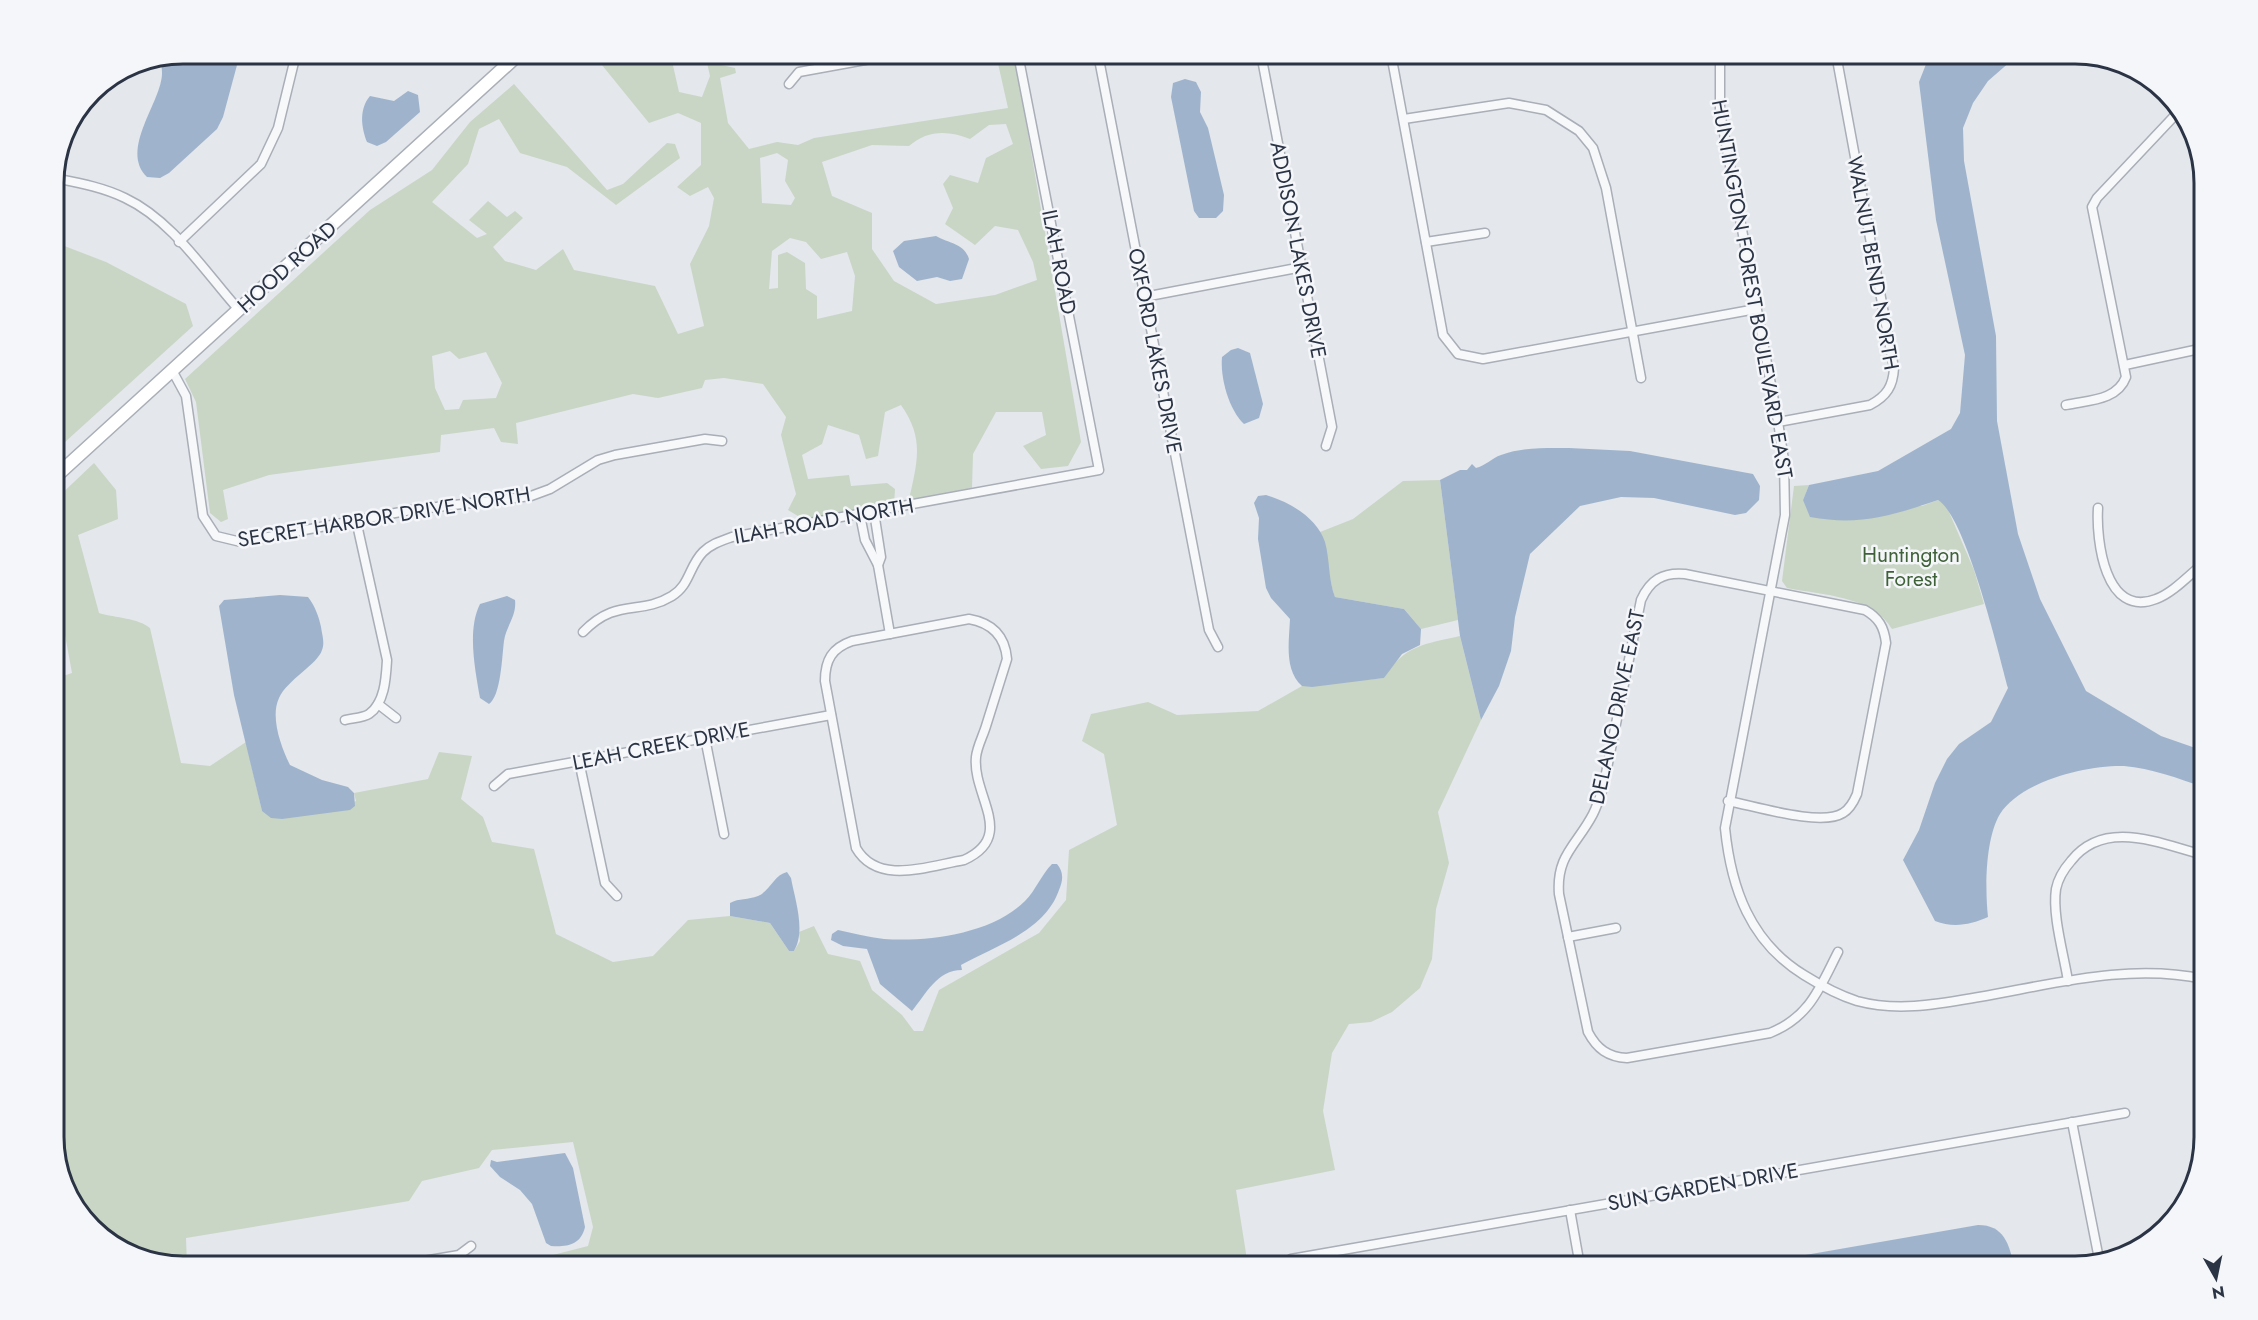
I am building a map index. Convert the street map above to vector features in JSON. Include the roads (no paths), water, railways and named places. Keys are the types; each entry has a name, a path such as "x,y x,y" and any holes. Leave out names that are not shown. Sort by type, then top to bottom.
{"street":[{"name":"ADDISON LAKES DRIVE","path":"1263,64 1332,427 1326,446"},
{"path":"1393,64 1443,335 1452,349 1465,357 1483,359 1756,309"},
{"name":"HUNTINGTON FOREST BOULEVARD EAST","path":"1719,64 1718,94 1720,112 1778,422 1786,497 1770,591 1728,801 1725,828 1733,879 1748,916 1779,956 1821,985 1857,1001 1907,1007 2068,981 2149,971 2194,978"},
{"name":"WALNUT BEND NORTH","path":"1778,422 1870,405 1881,399 1893,381 1894,368 1838,64"},
{"path":"179,242 261,164 278,128 293,65"},
{"name":"HOOD ROAD","path":"65,468 507,65"},
{"path":"789,84 799,72 839,65"},
{"name":"ILAH ROAD","path":"1020,65 1099,470"},
{"name":"OXFORD LAKES DRIVE","path":"1100,65 1209,630 1218,647"},
{"path":"1404,119 1509,103 1546,110 1579,131 1593,148 1601,167 1634,331 1641,378"},
{"path":"2066,405 2114,394 2123,387 2127,377 2092,207 2097,198 2173,117"},
{"path":"65,180 93,185 127,199 154,217 239,310"},
{"path":"1426,242 1485,233"},
{"path":"1144,297 1302,267"},
{"path":"2126,365 2193,350"},
{"name":"SECRET HARBOR DRIVE NORTH","path":"173,372 186,396 203,516 216,536 241,542 411,510 531,496 550,489 585,467 606,458 705,440 722,441"},
{"name":"ILAH ROAD NORTH","path":"584,632 597,618 609,611 670,598 688,581 702,553 714,544 732,537 1099,470"},
{"path":"2098,507 2096,531 2109,580 2123,596 2142,602 2156,599 2193,571"},
{"path":"874,512 881,557 878,566"},
{"path":"860,515 865,540 878,566 890,634"},
{"path":"345,720 368,715 378,704 386,680 387,660 356,520"},
{"name":"DELANO DRIVE EAST","path":"1770,591 1673,573 1654,580 1641,600 1603,788 1593,814 1562,861 1558,883 1588,1032 1599,1048 1607,1054 1627,1058 1770,1033 1798,1018 1821,985"},
{"path":"1728,801 1819,819 1843,813 1857,794 1886,643 1884,631 1873,614 1864,610 1770,591"},
{"path":"969,619 982,621 994,628 1006,648 1007,659 976,757 990,819 990,832 985,845 976,855 964,860 882,870 863,859 856,848 831,715 825,681 828,659 842,644 969,619"},
{"path":"378,704 396,718"},
{"name":"LEAH CREEK DRIVE","path":"494,786 508,774 831,715"},
{"path":"705,738 724,834"},
{"path":"579,762 605,883 617,896"},
{"path":"2068,981 2056,906 2056,889 2065,867 2075,855 2098,840 2122,835 2194,852"},
{"path":"1568,937 1616,928"},
{"path":"1821,985 1838,952"},
{"name":"SUN GARDEN DRIVE","path":"1308,1256 2125,1113"},
{"path":"2072,1122 2098,1252"},
{"path":"1570,1210 1578,1256"},
{"path":"453,1256 459,1255 471,1246"}],"water":[{"path":"1926,64 2007,64 1988,81 1973,103 1963,128 1964,161 1996,336 1997,421 2018,534 2040,599 2086,691 2161,736 2194,747 2194,784 2144,769 2109,766 2056,777 2023,792 2000,814 1991,837 1987,879 1988,917 1968,924 1955,925 1935,921 1903,860 1919,830 1935,783 1947,759 1959,744 1991,722 2008,688 1970,557 1949,511 1938,500 1875,518 1828,520 1810,517 1803,500 1809,485 1878,471 1951,429 1960,413 1965,355 1936,220 1919,82"},
{"path":"176,65 237,65 223,117 217,129 169,173 160,178 147,177 140,166 139,139 156,98 162,73 161,67"},
{"path":"1185,79 1196,82 1201,92 1200,112 1208,128 1224,195 1223,211 1216,218 1199,218 1194,211 1171,97 1173,83"},
{"path":"408,91 418,95 420,112 386,142 377,146 367,142 362,118 366,101 370,96 394,101"},
{"path":"936,236 960,247 967,254 969,259 962,279 950,281 937,277 917,281 899,267 893,251 904,241"},
{"path":"1238,348 1250,353 1263,404 1259,418 1244,424 1230,402 1224,384 1222,365 1222,357"},
{"path":"1535,448 1630,451 1753,474 1760,486 1759,500 1746,513 1735,515 1654,498 1621,497 1580,506 1530,554 1515,617 1511,651 1499,686 1481,720 1460,636 1440,480 1460,470 1467,470 1472,464 1476,468 1509,452"},
{"path":"1266,495 1302,512 1321,533 1327,549 1335,597 1404,609 1421,629 1420,645 1402,654 1384,678 1312,687 1302,686 1296,679 1292,672 1289,655 1290,619 1271,598 1266,588 1258,539 1259,518 1254,503 1258,496"},
{"path":"280,595 308,597 318,615 323,647 315,661 283,691 279,698 276,723 280,741 290,765 322,780 348,787 354,793 355,806 350,810 282,819 271,818 262,811 234,695 219,606 224,600"},
{"path":"507,596 515,600 515,606 505,636 496,693 489,704 480,698 476,675 473,638 476,614 480,604"},
{"path":"1052,864 1057,864 1059,867 1062,880 1052,904 1043,916 1018,936 961,965 962,970 953,971 939,978 912,1011 880,984 867,949 843,946 831,940 832,934 838,930 901,940 959,934 977,928 1011,912 1025,901"},
{"path":"787,872 791,878 799,925 794,951 789,951 770,923 730,916 730,903 762,894 779,876"},
{"path":"565,1153 573,1168 585,1227 580,1238 572,1244 551,1246 546,1243 532,1204 520,1190 500,1177 490,1166 491,1160 497,1162"},
{"path":"1978,1225 1994,1228 1999,1232 2004,1237 2012,1256 1800,1256"}],"park label":[{"name":"Huntington Forest","path":"1911,567"}]}
